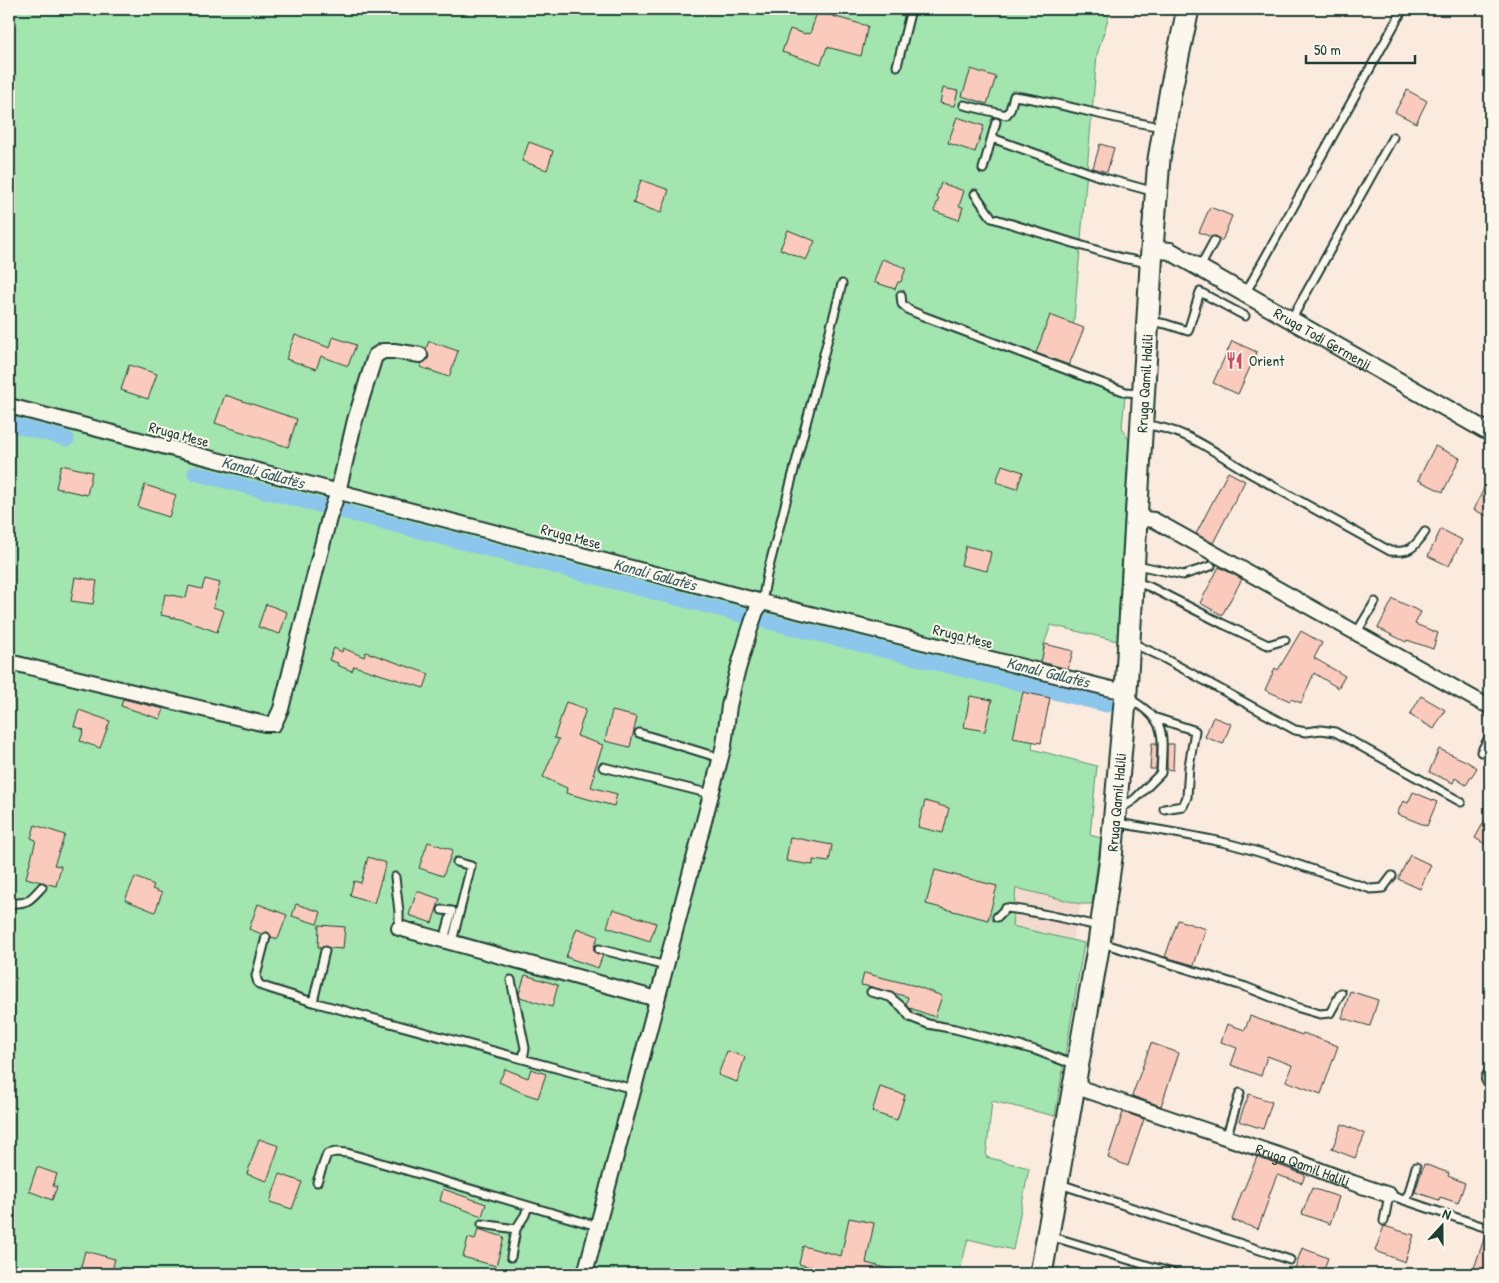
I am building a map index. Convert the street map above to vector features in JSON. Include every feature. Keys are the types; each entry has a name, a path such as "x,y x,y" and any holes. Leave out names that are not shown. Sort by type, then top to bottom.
{"main road":[{"name":"Rruga Qamil Halili","path":"1041,1274 1100,934 1115,817 1125,694 1157,193 1164,127 1188,9"}],"street":[{"name":"Rruga Todi Germenji","path":"1152,256 1170,252 1490,433"},
{"path":"9,662 265,724 274,724 281,709 355,420 375,356 383,351 420,355"},
{"name":"Rruga Mese","path":"9,406 336,496 759,607 1125,694"},
{"path":"1136,518 1154,520 1488,707"},
{"path":"585,1274 724,745 728,706 748,635 759,607"},
{"path":"399,928 657,999"},
{"name":"Rruga Qamil Halili","path":"1074,1086 1389,1195"}],"lane":[{"path":"897,66 910,9"},
{"path":"1245,294 1403,9"},
{"path":"964,105 1006,115 1010,110 1014,96 1043,100 1121,119 1164,127"},
{"path":"983,170 996,122"},
{"path":"1291,320 1393,137"},
{"path":"992,138 1104,178 1157,193"},
{"path":"975,194 992,218 1122,258 1152,256"},
{"path":"1199,268 1214,241"},
{"path":"759,607 842,284"},
{"path":"1148,321 1188,331 1200,292 1245,316"},
{"path":"901,295 902,304 908,310 1126,392 1144,394"},
{"path":"1142,424 1161,426 1206,445 1236,466 1390,551 1406,551 1415,546 1425,532"},
{"path":"1133,572 1183,575 1211,566"},
{"path":"1133,572 1150,587 1268,646 1285,640"},
{"path":"1354,632 1360,627 1374,602"},
{"path":"1128,641 1156,654 1295,730 1335,732 1461,802"},
{"path":"1115,817 1161,772 1163,737 1160,727 1142,706 1125,694"},
{"path":"1153,717 1195,732 1189,766 1187,797 1184,806 1164,809"},
{"path":"640,733 720,758"},
{"path":"1481,752 1490,736"},
{"path":"603,766 711,794"},
{"path":"1115,817 1157,829 1226,843 1371,889 1382,888 1392,876"},
{"path":"448,941 471,866 457,862"},
{"path":"395,877 399,928"},
{"path":"9,902 25,903 42,887"},
{"path":"997,916 1006,908 1028,910 1076,922 1100,934 1320,1014 1330,1012 1340,993"},
{"path":"442,910 452,911 448,941"},
{"path":"266,937 256,976 258,983 262,986 313,1002 634,1089"},
{"path":"599,949 666,966"},
{"path":"313,1002 325,951"},
{"path":"511,980 525,1048 523,1059"},
{"path":"871,992 890,998 910,1016 928,1024 954,1029 1034,1050 1064,1061 1078,1063"},
{"path":"1226,1138 1240,1093"},
{"path":"317,1182 327,1154 336,1152 347,1153 597,1226"},
{"path":"1404,1200 1409,1193 1416,1167"},
{"path":"1057,1183 1290,1260"},
{"path":"1384,1221 1389,1195 1490,1229"},
{"path":"511,1257 516,1229 525,1215 528,1206"},
{"path":"482,1224 516,1229"},
{"path":"1048,1235 1176,1274"}],"shaded area":[{"path":"931,865 1081,904 1072,940 848,886"}],"green space":[{"path":"9,9 1111,9 1097,55 1069,376 1125,396 1122,427 1129,441 1117,641 1051,625 1044,644 1032,749 1097,766 1090,835 1101,838 1092,904 1081,904 1016,888 1012,926 1084,943 1055,1116 992,1101 986,1157 1029,1168 1013,1250 968,1239 959,1274 9,1274"}],"building":[{"path":"818,9 834,9 832,16 868,26 861,56 827,47 821,64 782,52 790,29 810,34"},
{"path":"971,69 996,77 987,104 962,96"},
{"path":"943,88 958,91 954,106 940,103"},
{"path":"1407,90 1427,101 1416,123 1395,112"},
{"path":"957,117 984,126 975,152 948,143"},
{"path":"529,142 553,151 547,170 522,161"},
{"path":"1100,144 1114,148 1107,172 1093,168"},
{"path":"641,180 669,190 661,213 633,203"},
{"path":"941,183 964,191 959,206 963,207 959,220 934,211 939,198 936,197"},
{"path":"1210,207 1232,216 1222,241 1216,236 1211,237 1199,232"},
{"path":"788,230 815,241 806,260 780,249"},
{"path":"882,259 906,268 901,282 898,282 895,289 874,282"},
{"path":"1050,315 1084,328 1069,365 1036,353"},
{"path":"295,335 330,348 333,337 356,345 348,366 321,356 316,369 286,359"},
{"path":"429,341 458,351 449,377 420,367 429,357 426,349"},
{"path":"1232,341 1257,352 1238,394 1213,383"},
{"path":"129,365 157,374 148,399 121,390"},
{"path":"225,395 297,419 288,447 215,423"},
{"path":"1435,446 1460,458 1443,492 1418,480"},
{"path":"61,465 92,472 87,495 56,488"},
{"path":"1002,465 1023,472 1017,489 996,482"},
{"path":"1228,472 1245,481 1213,543 1196,534"},
{"path":"1490,475 1490,517 1474,510"},
{"path":"145,485 176,495 169,517 138,507"},
{"path":"1441,529 1462,540 1449,566 1428,556"},
{"path":"966,546 991,552 987,571 961,565"},
{"path":"1219,567 1242,579 1222,615 1200,603"},
{"path":"75,577 97,581 93,604 71,601"},
{"path":"205,579 220,583 213,607 224,611 217,632 184,620 161,615 165,594 186,598 189,586 202,589"},
{"path":"1393,599 1421,612 1415,624 1438,633 1433,649 1407,640 1406,642 1378,628"},
{"path":"266,604 287,612 280,634 258,627"},
{"path":"1301,631 1322,643 1314,658 1345,676 1338,688 1314,673 1301,703 1291,699 1290,701 1265,690 1275,668 1278,670"},
{"path":"1045,644 1073,651 1068,669 1041,662"},
{"path":"334,648 342,652 343,648 364,657 366,652 429,674 424,688 354,666 352,671 329,660"},
{"path":"1023,692 1050,698 1041,743 1013,738"},
{"path":"970,696 992,700 985,731 964,727"},
{"path":"1421,696 1445,710 1434,729 1410,715"},
{"path":"123,699 164,709 160,719 121,706"},
{"path":"566,702 586,709 577,736 603,745 593,774 595,774 591,787 617,794 614,806 566,793 567,788 543,777 559,739 554,738"},
{"path":"79,710 110,721 100,748 80,741 84,730 74,726"},
{"path":"612,711 637,717 630,747 605,741"},
{"path":"1213,717 1231,724 1223,744 1205,737"},
{"path":"1152,743 1157,743 1156,769 1150,769"},
{"path":"1167,744 1174,744 1173,770 1167,769"},
{"path":"1439,749 1477,768 1466,785 1455,778 1453,783 1429,772"},
{"path":"1413,792 1437,802 1427,826 1397,814 1403,801 1408,803"},
{"path":"925,801 949,808 943,833 918,827"},
{"path":"1490,811 1490,847 1475,838"},
{"path":"35,825 65,835 54,865 61,866 56,886 26,878 36,840 31,838"},
{"path":"790,837 832,845 829,862 813,860 813,865 786,861"},
{"path":"428,842 453,850 443,876 419,868"},
{"path":"1410,855 1431,865 1420,889 1398,879"},
{"path":"368,857 386,863 374,903 350,895 354,881 361,883"},
{"path":"935,870 997,886 988,920 926,904"},
{"path":"135,877 154,885 152,889 162,893 155,912 125,900"},
{"path":"417,891 440,899 432,923 409,915"},
{"path":"258,904 287,915 278,939 271,937 268,932 262,934 249,929"},
{"path":"296,904 321,912 317,924 292,916"},
{"path":"613,909 656,923 650,941 607,927"},
{"path":"1178,920 1206,929 1194,965 1165,957"},
{"path":"319,925 345,927 343,949 326,946 318,947"},
{"path":"577,928 598,936 593,950 597,954 603,955 598,968 566,957"},
{"path":"864,973 916,986 942,996 935,1017 910,1008 906,1004 908,997 861,985"},
{"path":"525,975 558,985 552,1007 520,997 519,994"},
{"path":"1350,991 1378,1000 1370,1026 1342,1018"},
{"path":"1250,1016 1338,1046 1321,1094 1286,1081 1292,1065 1267,1056 1261,1076 1231,1065 1237,1048 1221,1042 1227,1024 1245,1030"},
{"path":"1151,1043 1179,1053 1161,1106 1132,1096"},
{"path":"727,1051 745,1057 737,1082 718,1075"},
{"path":"505,1069 528,1078 531,1069 546,1074 538,1098 499,1082"},
{"path":"880,1087 905,1095 897,1120 872,1112"},
{"path":"1249,1094 1272,1102 1263,1129 1239,1121"},
{"path":"1123,1112 1144,1119 1128,1166 1108,1158"},
{"path":"1342,1124 1365,1134 1355,1158 1332,1149"},
{"path":"259,1139 279,1146 267,1181 247,1174"},
{"path":"1257,1157 1305,1175 1302,1183 1277,1175 1258,1229 1232,1220"},
{"path":"1424,1164 1449,1173 1448,1176 1465,1183 1458,1203 1440,1197 1439,1200 1415,1192"},
{"path":"37,1167 57,1174 53,1186 57,1187 52,1200 29,1191"},
{"path":"280,1174 302,1182 292,1209 270,1202"},
{"path":"1312,1188 1339,1197 1330,1224 1302,1214"},
{"path":"443,1189 486,1204 482,1216 440,1201"},
{"path":"849,1218 874,1223 866,1263 894,1270 894,1274 836,1274 799,1264 803,1246 841,1256"},
{"path":"1384,1226 1414,1235 1405,1262 1375,1251"},
{"path":"478,1229 504,1237 496,1266 463,1257 468,1238 475,1240"},
{"path":"1486,1233 1490,1234 1490,1274 1472,1274"},
{"path":"1302,1248 1328,1258 1322,1274 1293,1274"},
{"path":"85,1251 115,1259 111,1274 79,1274"}],"waterway":[{"name":"Kanali Gallatës","path":"9,424 67,439"},
{"name":"Kanali Gallatës","path":"195,473 769,622 1107,705"}],"place":[{"name":"Orient","path":"1235,360"}]}
